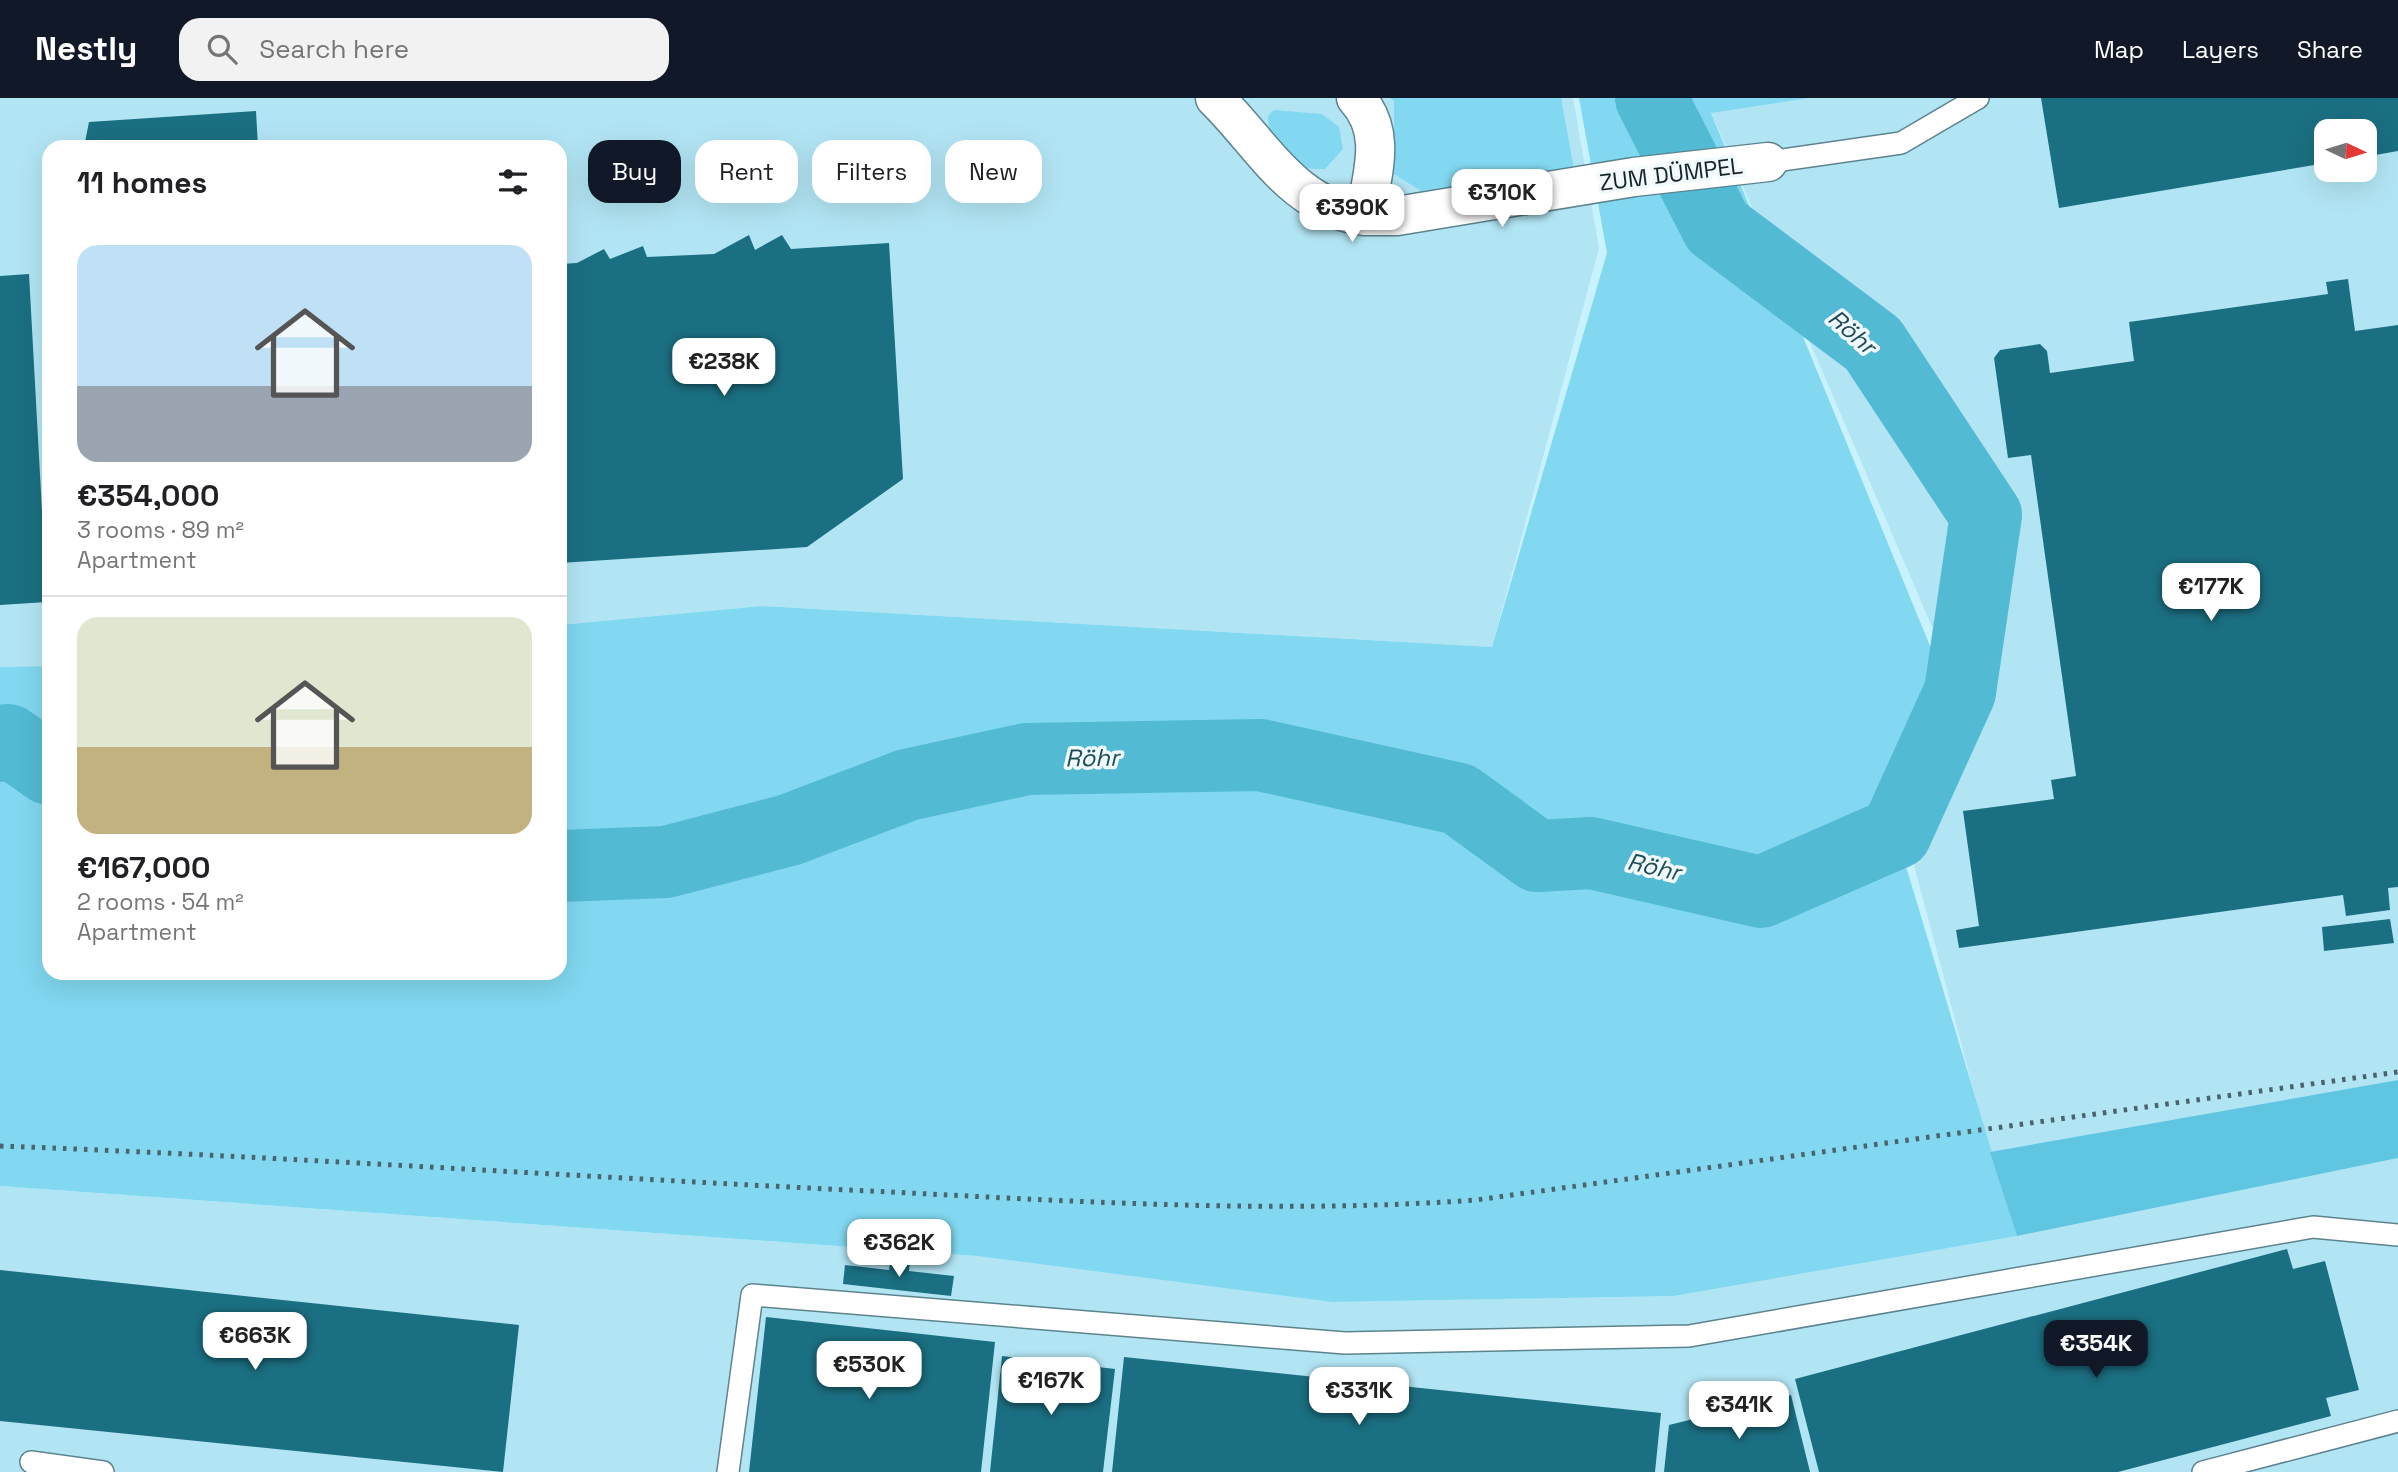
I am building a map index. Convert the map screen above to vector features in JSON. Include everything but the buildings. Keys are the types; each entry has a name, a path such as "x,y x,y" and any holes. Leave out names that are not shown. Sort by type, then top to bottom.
{"street":[{"name":"ZUM DÜMPEL","path":"1215,98 1298,190 1321,205 1342,213 1366,216 1397,216 1634,177 1768,162"},
{"path":"1356,98 1369,112 1374,126 1375,154 1366,216"}],"lane":[{"path":"1768,162 1901,143 1978,98"},
{"path":"728,1472 751,1295 1345,1343 1689,1336 2313,1227 2398,1235"},
{"path":"2203,1472 2398,1422"},
{"path":"31,1462 103,1472"}],"shaded area":[{"path":"0,98 1573,98 1599,248 1492,647 762,606 567,624 567,140 42,140 42,666 0,667"},
{"path":"1390,98 1561,98 1574,169 1421,191 1394,174 1394,101"},
{"path":"1579,98 1809,98 1711,113 1951,697 1902,853 2017,1236 1674,1296 1332,1302 977,1256 0,1186 0,667 42,666 42,980 567,980 567,624 762,606 1492,647 1607,253"},
{"path":"1810,98 2398,98 2398,1080 1990,1152 1911,854 1960,692 1711,112"},
{"path":"1274,110 1322,114 1339,127 1343,149 1325,169 1304,168 1295,164 1283,153 1270,131 1268,116"},
{"path":"2398,1080 2398,1158 2017,1236 1990,1152"},
{"path":"2398,1158 2398,1472 0,1472 0,1186 977,1256 1332,1302 1674,1296 2017,1236"}],"waterway":[{"name":"Röhr","path":"567,866 666,862 789,830 907,785 1027,759 1260,755 1459,799 1537,856 1591,853 1761,892 1896,833 1960,692 1986,515 1873,344 1717,227 1651,98"},
{"name":"Röhr","path":"0,746 8,740 42,764"}],"railway":[{"path":"0,1146 1110,1203 1256,1206 1403,1204 1476,1200 2398,1072"}]}
